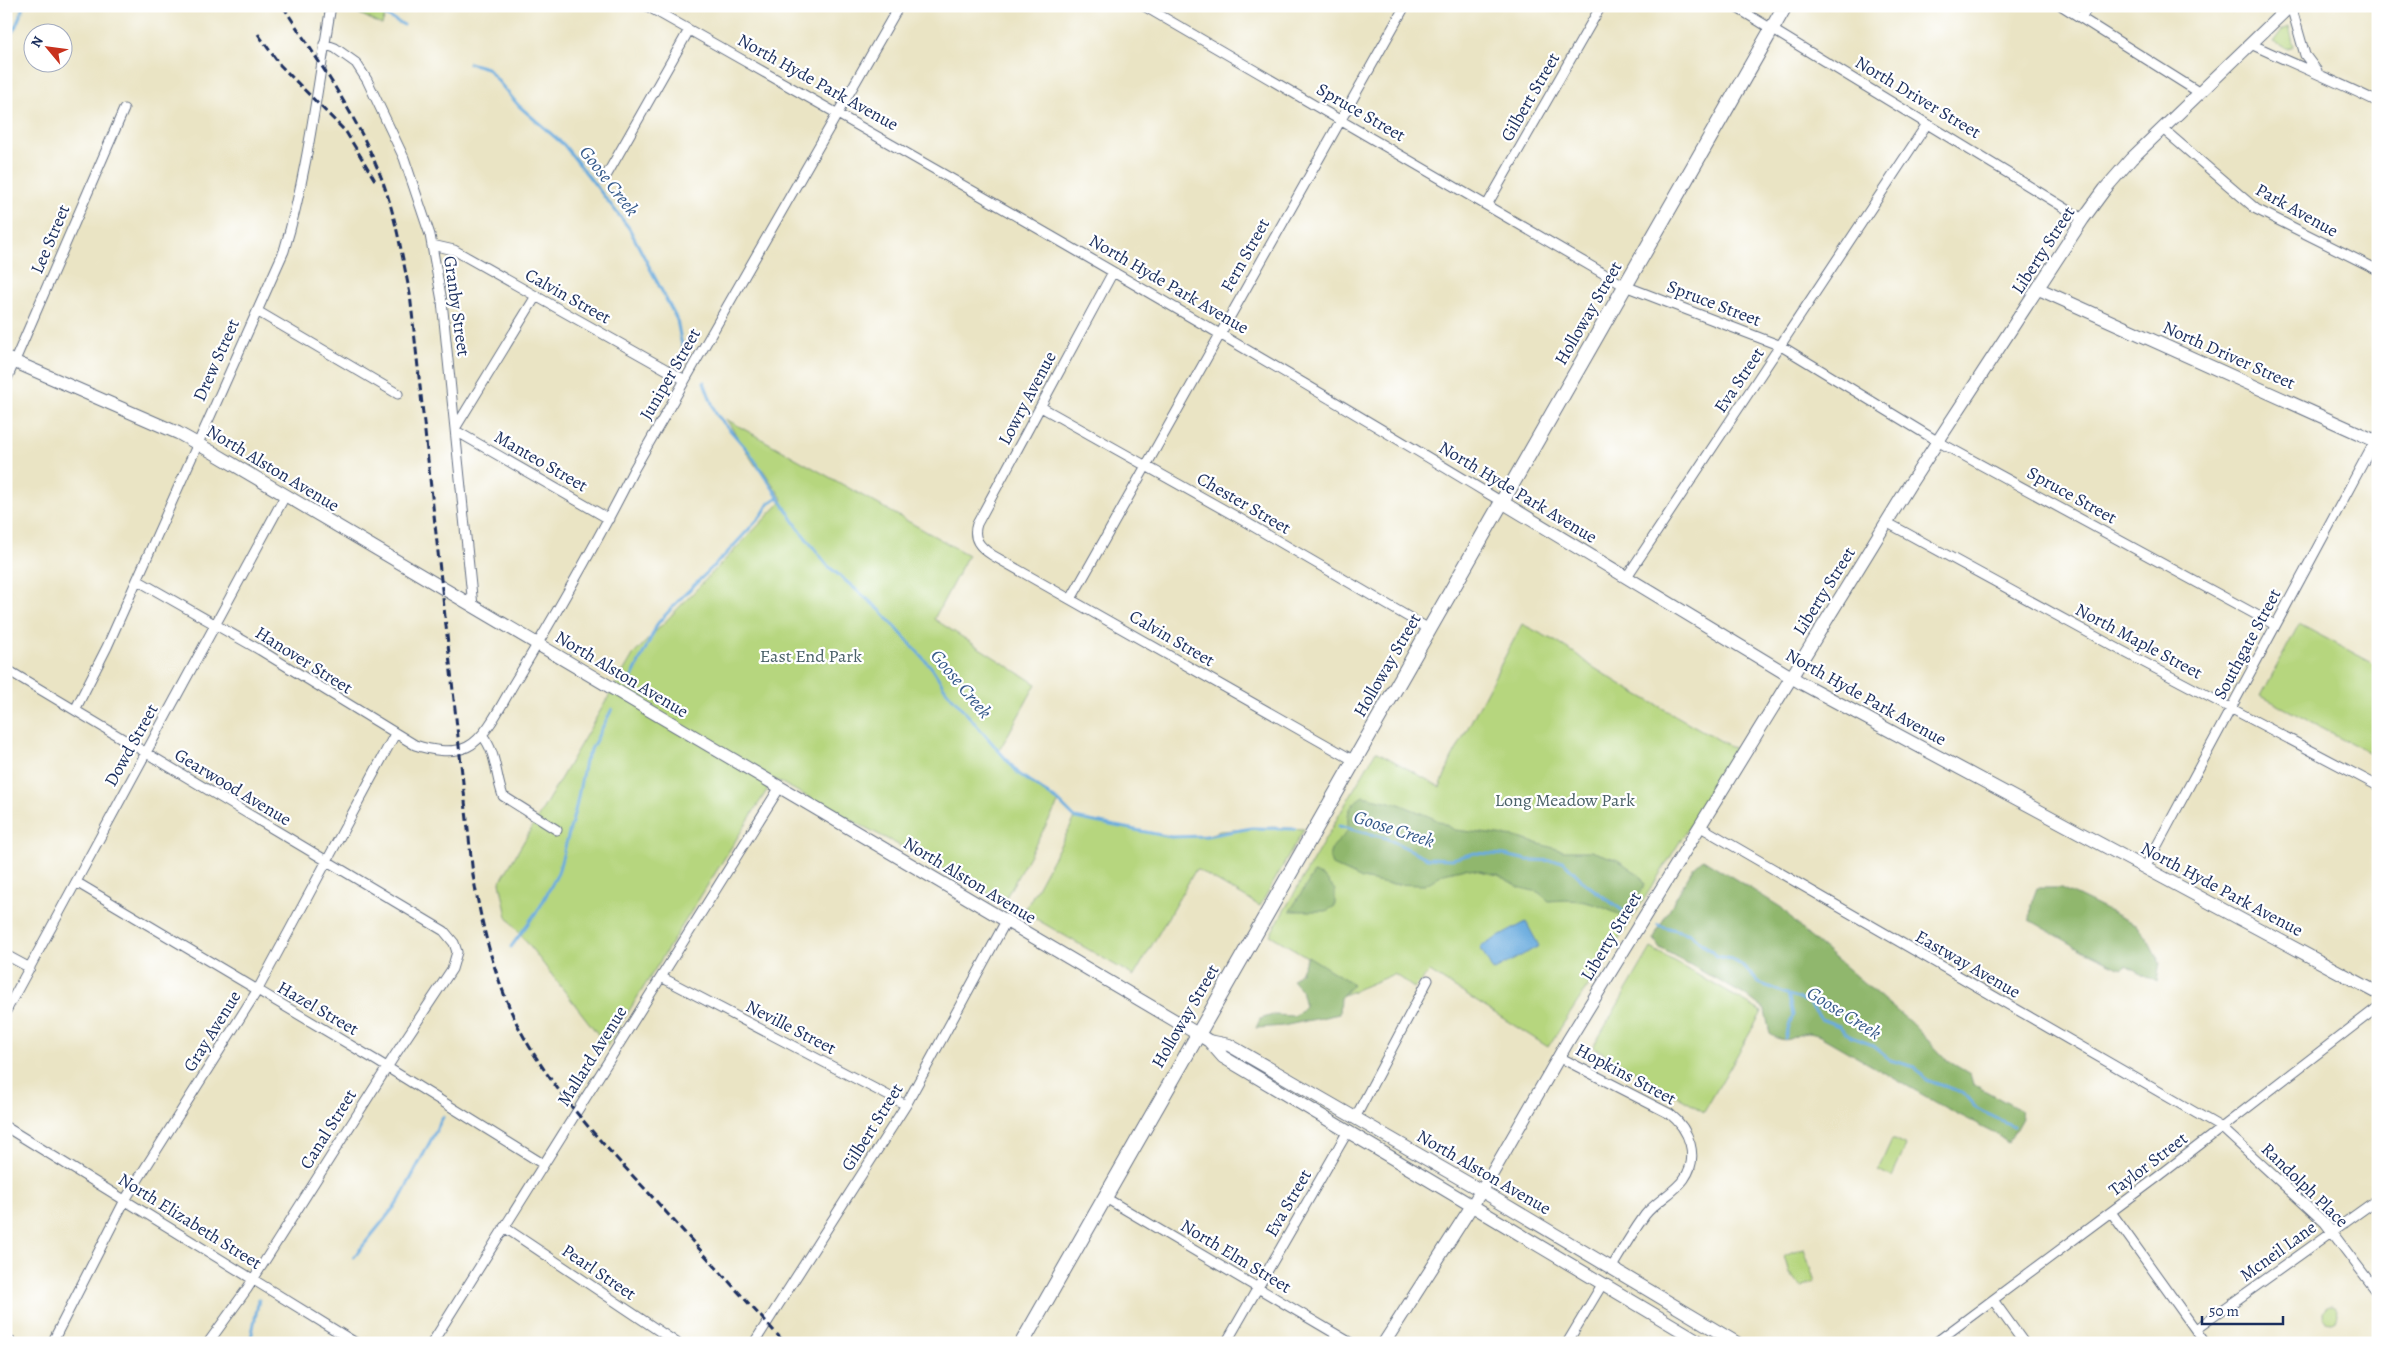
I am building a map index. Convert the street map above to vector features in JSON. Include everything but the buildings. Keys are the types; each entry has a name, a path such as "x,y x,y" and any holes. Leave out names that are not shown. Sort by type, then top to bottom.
{"main road":[{"name":"Holloway Street","path":"1022,1343 1104,1197 1203,1037 1353,760 1785,6"}],"street":[{"name":"Drew Street","path":"75,710 107,647 284,251 295,215 330,6"},
{"name":"North Hyde Park Avenue","path":"647,6 838,113 1220,334 1502,502 1791,678 2378,993"},
{"name":"Juniper Street","path":"460,749 468,747 482,735 537,644 609,519 685,380 899,6"},
{"name":"Fern Street","path":"1071,599 1405,6"},
{"name":"Gilbert Street","path":"1487,204 1601,6"},
{"name":"North Driver Street","path":"1734,6 2083,219"},
{"path":"2062,6 2200,93"},
{"path":"2082,18 2088,6"},
{"path":"2290,6 2305,55 2319,73"},
{"name":"Liberty Street","path":"1384,1343 1473,1206 1559,1057 1886,522 2083,219 2105,189 2131,159 2290,6"},
{"name":"Spruce Street","path":"1148,7 1625,286 1781,346 1938,441 2276,625"},
{"path":"605,178 689,30"},
{"name":"Granby Street","path":"324,44 336,48 356,63 367,80 408,165 423,209 442,301 473,606"},
{"path":"2250,44 2292,64 2319,73 2378,102"},
{"name":"Lee Street","path":"6,381 11,360 124,109"},
{"name":"Eva Street","path":"1626,578 1927,124"},
{"name":"Park Avenue","path":"2164,129 2256,209 2378,270"},
{"name":"Calvin Street","path":"432,246 454,250 685,380"},
{"name":"Lowry Avenue","path":"976,541 974,532 977,524 1113,272"},
{"name":"North Driver Street","path":"2039,289 2377,439"},
{"path":"456,429 536,296"},
{"path":"257,311 398,394"},
{"name":"North Alston Avenue","path":"11,360 197,443 1203,1037 1230,1046 1612,1267 1737,1343"},
{"name":"Chester Street","path":"1041,407 1429,629"},
{"name":"Manteo Street","path":"456,429 609,519"},
{"name":"Southgate Street","path":"2145,868 2377,439"},
{"name":"Dowd Street","path":"6,1011 145,753 217,625 285,496"},
{"name":"North Maple Street","path":"1886,522 2378,786"},
{"name":"Calvin Street","path":"976,541 992,555 1353,760"},
{"name":"Hanover Street","path":"137,580 217,625 415,745 432,750 460,749"},
{"name":"Gearwood Avenue","path":"6,669 444,931"},
{"name":"Gray Avenue","path":"52,1343 125,1200 257,991 325,861 395,734"},
{"path":"482,735 490,745 495,757 497,779 502,796 557,830"},
{"name":"Mallard Avenue","path":"432,1343 780,787"},
{"name":"Eastway Avenue","path":"1699,826 2222,1128"},
{"name":"Hazel Street","path":"76,882 387,1067 543,1164"},
{"name":"Gilbert Street","path":"754,1343 906,1105 1006,921"},
{"name":"Canal Street","path":"208,1343 253,1279 387,1067 452,969 456,952 454,943 444,931"},
{"path":"6,955 30,968"},
{"name":"Neville Street","path":"661,977 906,1105"},
{"path":"1355,1118 1428,980"},
{"name":"Taylor Street","path":"1935,1343 2222,1128 2378,1007"},
{"name":"North Alston Avenue","path":"1203,1037 1223,1057 1702,1343"},
{"name":"Hopkins Street","path":"1559,1057 1670,1114 1686,1132 1690,1142 1691,1160 1684,1179 1644,1216 1612,1267"},
{"name":"North Elizabeth Street","path":"6,1127 356,1343"},
{"name":"Randolph Place","path":"2222,1128 2333,1232 2378,1294"},
{"name":"Eva Street","path":"1226,1343 1348,1131"},
{"name":"North Elm Street","path":"1104,1197 1351,1343"},
{"name":"Mcneil Lane","path":"2196,1329 2378,1199"},
{"path":"2111,1212 2205,1343"},
{"name":"Pearl Street","path":"504,1227 677,1343"},
{"path":"1567,1343 1603,1283"},
{"path":"1993,1300 2024,1343"},
{"path":"6,1339 12,1343"}],"green space":[{"path":"344,6 388,6 382,25"},
{"path":"2289,27 2294,46 2288,49 2273,42 2282,30"},
{"name":"East End Park","path":"726,419 968,555 934,619 1036,684 999,751 1027,781 1059,802 1004,901 774,779 607,1046 507,917 500,882 633,655 783,500 763,470 755,465"},
{"name":"Long Meadow Park","path":"1522,624 1555,641 1630,690 1737,750 1623,933 1548,1047 1430,972 1414,988 1394,974 1312,1008 1336,974 1270,935 1376,751 1440,787 1451,760"},
{"path":"2299,624 2378,666 2378,757 2261,696"},
{"path":"1363,796 1399,804 1433,818 1455,830 1515,837 1564,851 1591,851 1618,860 1641,876 1645,884 1633,906 1623,916 1587,902 1570,900 1549,901 1538,892 1521,888 1498,875 1465,868 1444,873 1425,885 1387,884 1362,879 1332,865 1330,853 1346,834 1348,814 1351,807"},
{"path":"1075,818 1171,837 1205,836 1220,831 1273,827 1304,829 1260,906 1196,869 1134,976 1024,912"},
{"path":"1703,859 1782,908 1803,931 1911,1023 1948,1061 1970,1074 1973,1084 2020,1110 2022,1118 2008,1143 1993,1132 1944,1107 1820,1036 1808,1033 1786,1040 1777,1038 1770,1034 1765,1010 1748,997 1660,948 1654,939 1657,931 1693,868"},
{"path":"1314,873 1324,877 1335,890 1335,906 1326,911 1290,911"},
{"path":"2037,888 2061,888 2137,925 2160,963 2157,982 2126,965 2121,968 2082,950 2030,920 2031,904"},
{"path":"1651,948 1762,1012 1704,1112 1593,1047"},
{"path":"1308,956 1353,984 1340,998 1339,1014 1283,1026 1256,1028 1260,1019 1273,1015 1295,1016 1305,1006 1301,990 1292,980 1300,973"},
{"path":"1892,1139 1906,1146 1892,1177 1878,1170"},
{"path":"1804,1249 1815,1282 1801,1287 1789,1273 1784,1256"},
{"path":"2327,1305 2333,1305 2338,1310 2336,1319 2327,1321 2322,1316 2322,1310"}],"water":[{"path":"1526,922 1539,946 1493,971 1480,947"}],"waterway":[{"path":"6,40 15,28 24,6"},
{"name":"Goose Creek","path":"368,6 404,25"},
{"name":"Goose Creek","path":"469,63 487,68 519,106 564,145 629,228 677,320 683,351"},
{"name":"Goose Creek","path":"704,382 716,414 750,453 801,532 828,566 880,610 932,668 946,690 1019,774 1059,802 1075,818 1171,837 1206,836 1252,828 1295,829"},
{"path":"631,679 658,623 727,553 762,515 769,503 778,497"},
{"path":"511,947 540,907 558,873 576,807 585,761 612,709"},
{"name":"Goose Creek","path":"1339,826 1386,838 1427,858 1452,859 1475,853 1505,855 1527,860 1563,861 1586,884 1630,916"},
{"name":"Goose Creek","path":"1658,925 1690,934 1717,956 1731,959 1743,966 1759,983 1809,1003 1821,1019 1839,1026 1851,1037 1870,1044 1890,1060 1915,1067 1926,1080 1962,1092 1977,1109 2013,1126"},
{"path":"1785,1038 1793,1015 1788,994"},
{"path":"354,1257 399,1201 443,1117"},
{"path":"250,1343 259,1299"}],"railway":[{"path":"283,6 333,84 367,144 388,196 396,228 410,294 473,875 480,913 502,988 517,1024 530,1047 544,1070 576,1112 785,1343"},
{"path":"258,34 280,65 346,132 376,182"}]}
